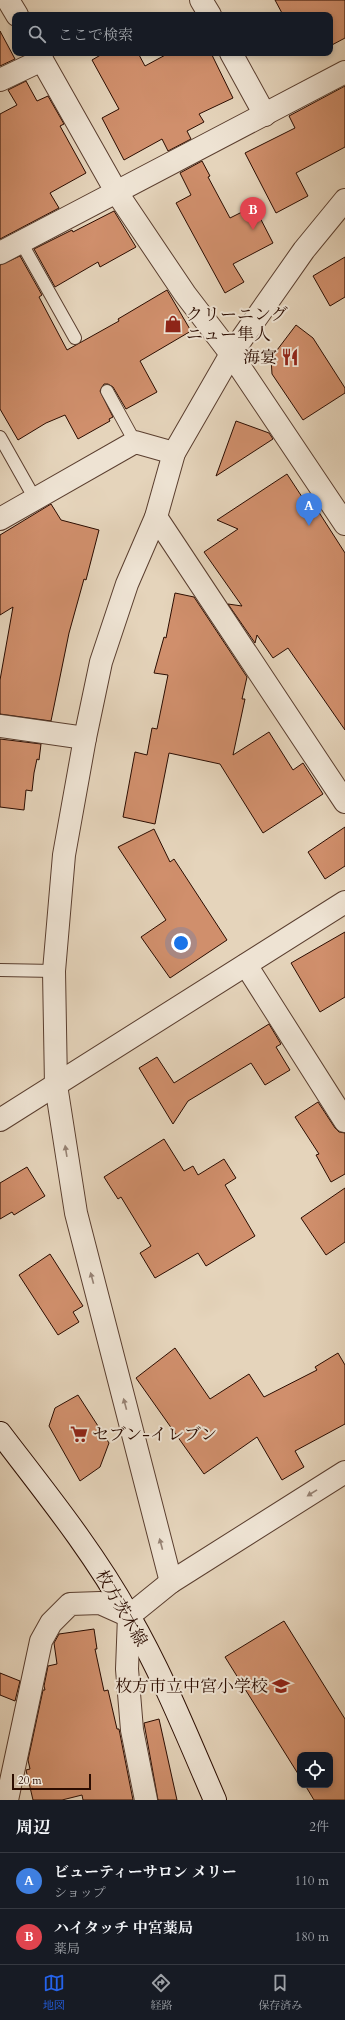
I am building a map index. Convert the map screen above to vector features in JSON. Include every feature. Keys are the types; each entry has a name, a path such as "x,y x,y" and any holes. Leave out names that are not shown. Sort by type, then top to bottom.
{"street":[{"path":"8,0 15,12"},
{"path":"201,0 208,12"},
{"path":"0,80 40,56 117,193 185,294 231,354 345,524"},
{"path":"233,56 265,115"},
{"path":"0,253 117,193 345,72"},
{"path":"171,1582 76,1213 56,1085 54,971 64,855 85,738 101,662 127,584 156,517 174,453 231,354 304,250 345,200"},
{"path":"0,519 135,442 174,453"},
{"path":"156,517 345,802"},
{"path":"0,726 85,738"},
{"path":"0,1120 345,902"},
{"path":"246,965 345,1121"},
{"name":"枚方茨木線","path":"0,1433 75,1533 129,1616 171,1699 215,1800"},
{"path":"146,1800 132,1730 127,1669 129,1616 171,1582 345,1472"},
{"path":"7,1800 41,1640 51,1623 70,1604 100,1603 129,1616"}],"lane":[{"path":"22,242 75,338"},
{"path":"107,391 135,442"},
{"path":"0,437 35,499"},
{"path":"0,970 54,971"}],"building":[{"path":"275,0 345,0 345,38 333,44 333,12 281,12"},
{"path":"0,31 12,56 15,59 0,66"},
{"path":"99,56 140,56 145,66 163,56 212,56 233,98 199,114 204,122 187,131 191,139 168,151 162,139 124,160 102,118 119,109 92,60"},
{"path":"26,81 37,101 48,96 64,124 60,126 86,173 50,193 59,208 0,239 0,114 17,105 8,90"},
{"path":"345,86 345,147 296,173 308,196 276,213 245,153 295,128 289,116"},
{"path":"202,161 210,176 208,177 230,218 254,206 273,243 233,264 244,282 225,293 176,203 191,195 180,173"},
{"path":"114,211 136,247 100,267 98,262 55,287 34,249 72,230 73,232"},
{"path":"20,256 42,295 39,297 67,350 119,321 118,319 167,290 191,331 140,361 157,392 126,409 113,387 108,384 104,384 100,391 113,417 109,419 110,421 78,439 65,415 46,423 18,440 0,409 0,265"},
{"path":"345,257 345,297 330,306 313,276"},
{"path":"296,325 313,338 345,388 345,393 303,420 272,374 271,358"},
{"path":"236,421 269,433 273,439 216,476"},
{"path":"287,474 308,506 313,503 345,553 345,730 288,648 273,658 257,635 255,643 228,604 242,606 204,552 238,529 217,520"},
{"path":"51,504 61,520 99,530 86,580 84,579 69,633 51,721 0,714 0,680 13,607 0,615 0,535"},
{"path":"175,593 194,597 247,677 242,699 245,699 233,755 269,732 293,770 303,763 323,794 263,833 220,764 169,753 155,824 123,817 135,752 147,755 152,728 157,729 168,675 154,673 164,637 166,638"},
{"path":"0,739 41,744 39,760 37,759 34,773 32,791 26,790 24,810 0,807"},
{"path":"345,827 345,866 325,879 308,852"},
{"path":"154,829 170,862 174,859 227,940 170,978 141,937 166,920 118,847"},
{"path":"345,932 345,997 320,1012 291,963"},
{"path":"269,1024 281,1044 276,1047 290,1070 265,1085 251,1063 188,1101 173,1124 139,1068 157,1057 174,1083"},
{"path":"318,1102 335,1128 339,1132 345,1133 345,1174 331,1182 316,1155 319,1154 295,1117"},
{"path":"164,1139 184,1171 193,1166 198,1175 224,1159 236,1178 225,1185 255,1236 206,1266 198,1253 155,1278 140,1253 151,1246 121,1197 118,1199 104,1177"},
{"path":"27,1167 45,1196 14,1215 12,1212 0,1219 0,1183"},
{"path":"345,1188 345,1242 326,1255 301,1218"},
{"path":"50,1254 83,1306 73,1312 79,1322 58,1335 19,1275"},
{"path":"175,1348 210,1399 249,1374 264,1397 317,1370 315,1367 338,1353 345,1365 345,1424 295,1451 304,1467 282,1480 257,1437 204,1474 136,1378"},
{"name":"セブン-イレブン","path":"78,1395 109,1443 100,1467 80,1481 49,1426 55,1408"},
{"path":"284,1621 345,1719 345,1800 314,1800 307,1788 333,1788 333,1752 297,1752 297,1772 225,1657"},
{"path":"94,1629 97,1649 95,1649 104,1691 108,1690 117,1729 119,1729 133,1800 83,1800 82,1795 62,1800 33,1800 26,1770 30,1769 28,1760 43,1690 45,1690 44,1686 48,1666 57,1664 54,1643 59,1634"},
{"path":"0,1673 20,1681 15,1701 0,1695"},
{"path":"159,1719 177,1800 158,1800 144,1723"}],"place":[{"name":"ハイタッチ 中宮薬局","path":"253,230"},
{"name":"クリーニング ニュー隼人","path":"173,324"},
{"name":"海宴","path":"290,357"},
{"name":"ビューティーサロン メリー","path":"309,526"},
{"name":"セブン-イレブン","path":"79,1434"},
{"name":"枚方市立中宮小学校","path":"281,1686"}]}
